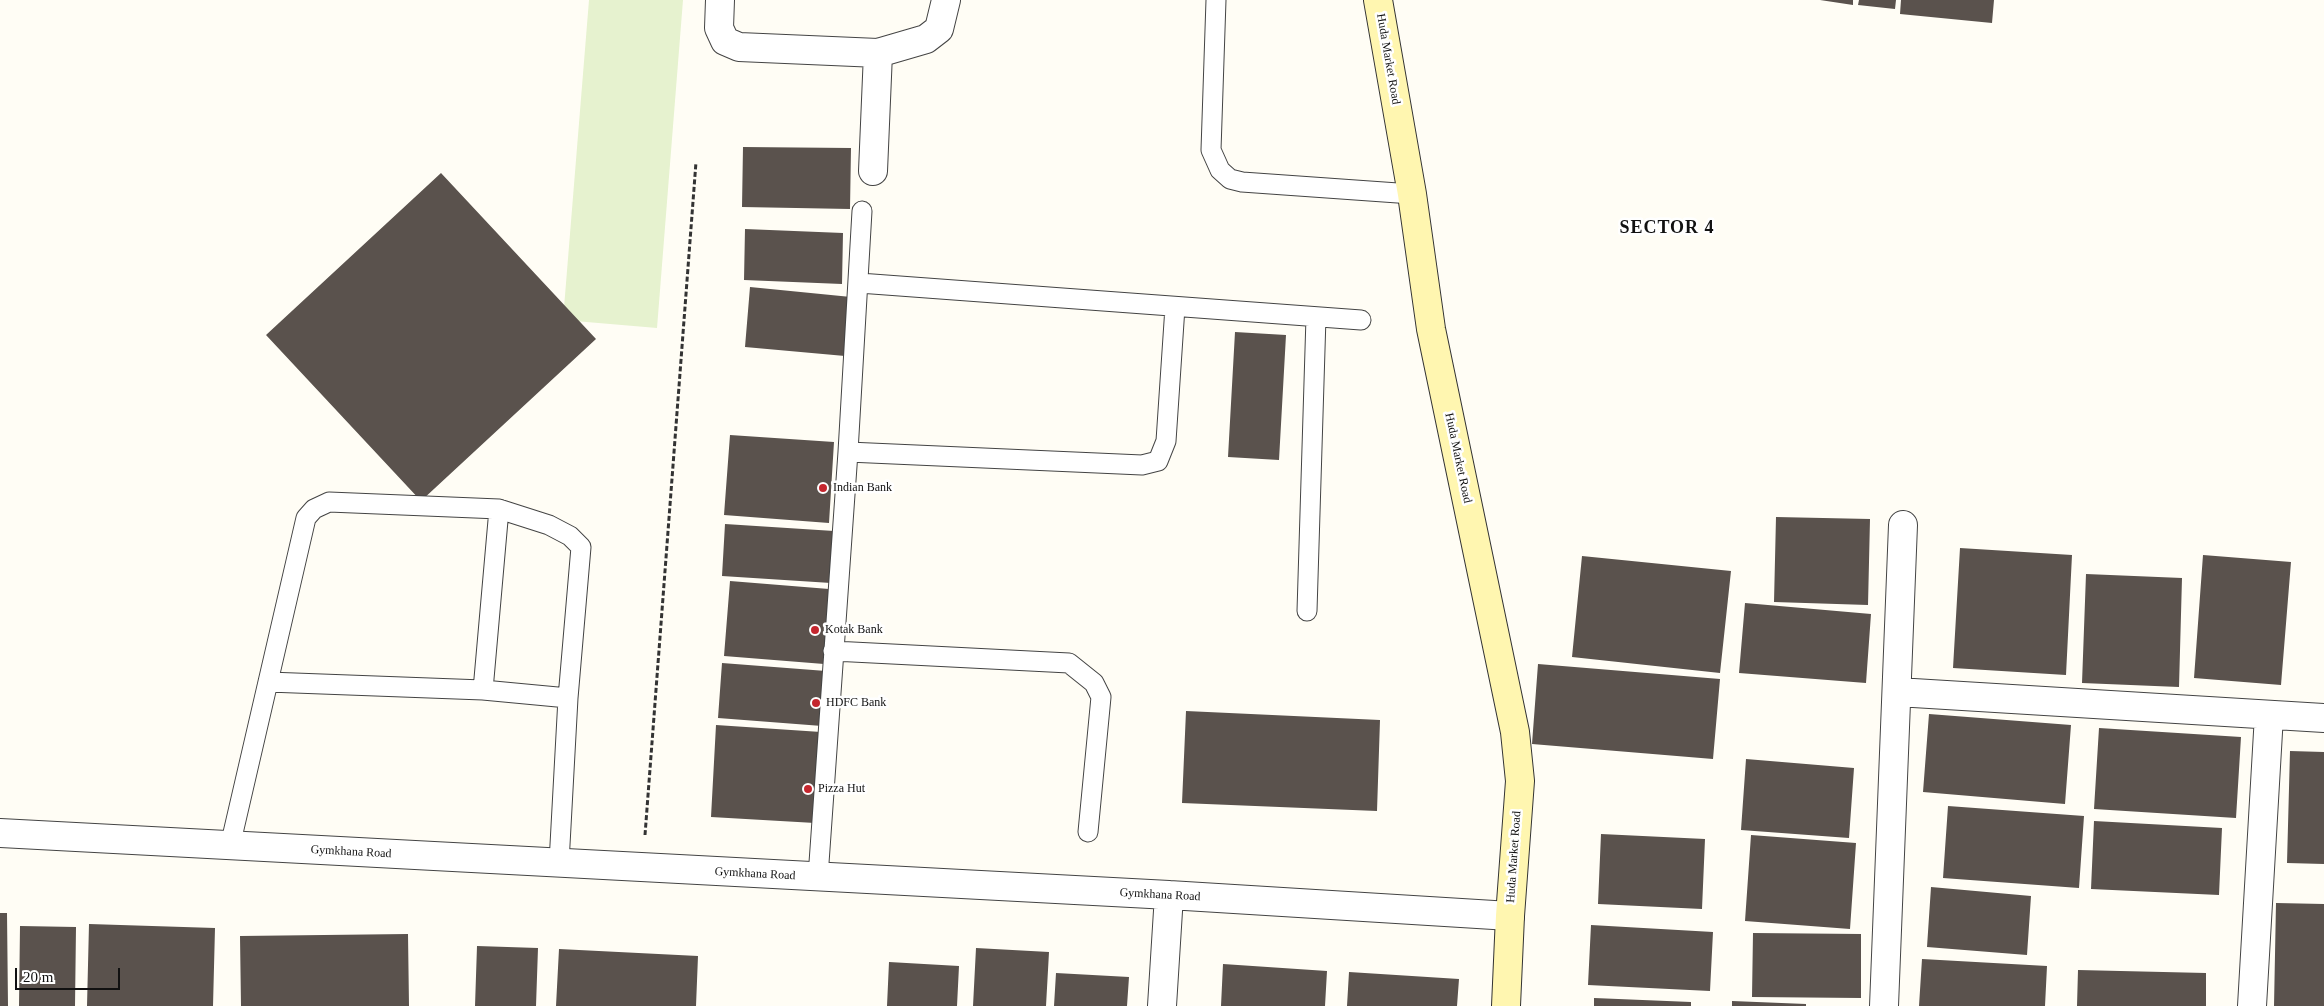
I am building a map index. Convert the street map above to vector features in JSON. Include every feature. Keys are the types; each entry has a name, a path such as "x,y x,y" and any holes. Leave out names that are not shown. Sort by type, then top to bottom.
{"street":[{"path":"720,0 718,28 725,41 739,47 878,53 906,46 926,39 933,34 939,29 946,0"},
{"name":"Huda Market Road","path":"1378,0 1412,194 1431,329 1515,732 1520,781 1510,916 1506,1006"},
{"path":"873,171 878,53"},
{"path":"1884,1006 1903,525"},
{"path":"1897,692 2324,718"},
{"path":"2252,1006 2269,715"},
{"name":"Gymkhana Road","path":"0,833 1169,895 1510,916"},
{"path":"1162,1006 1169,895"}],"lane":[{"path":"1216,0 1211,150 1220,170 1230,179 1242,182 1412,194"},
{"path":"818,877 848,452 862,211"},
{"path":"859,283 1361,320"},
{"path":"848,452 1142,465 1158,461 1166,440 1174,307"},
{"path":"1307,611 1316,317"},
{"path":"230,846 306,518 314,509 329,502 499,509 549,525 570,536 581,547 568,698 558,863"},
{"path":"483,690 499,509"},
{"path":"834,651 1069,663 1094,683 1101,697 1088,832"},
{"path":"268,682 483,690 568,698"}],"path":[{"path":"643,868 696,162"}],"green space":[{"path":"589,0 683,0 657,328 563,320"}],"building":[{"path":"1820,0 1853,0 1853,5"},
{"path":"1859,0 1896,0 1895,9 1858,5"},
{"path":"1901,0 1994,0 1992,23 1900,14"},
{"path":"743,147 851,148 850,209 742,207"},
{"path":"441,173 596,339 421,501 266,335"},
{"path":"745,229 843,233 842,284 744,280"},
{"path":"750,287 851,297 845,356 745,347"},
{"path":"1235,332 1286,335 1279,460 1228,457"},
{"path":"730,435 834,442 829,523 724,515"},
{"path":"1776,517 1870,519 1868,605 1774,602"},
{"path":"725,524 834,531 831,583 722,576"},
{"path":"1960,548 2072,555 2066,675 1953,668"},
{"path":"2203,555 2291,562 2281,685 2194,678"},
{"path":"1582,556 1731,571 1720,673 1572,657"},
{"path":"2086,574 2182,578 2179,687 2082,683"},
{"path":"730,581 829,589 824,664 724,656"},
{"path":"1745,603 1871,614 1866,683 1739,673"},
{"path":"722,663 826,671 822,726 718,718"},
{"path":"1538,664 1720,679 1713,759 1532,744"},
{"path":"1186,711 1380,720 1377,811 1182,803"},
{"path":"1929,714 2071,725 2065,804 1923,792"},
{"path":"716,725 821,732 815,823 711,817"},
{"path":"2099,728 2241,737 2236,818 2094,809"},
{"path":"2290,751 2324,752 2324,864 2287,863"},
{"path":"1746,759 1854,768 1849,838 1741,830"},
{"path":"1948,806 2084,816 2079,888 1943,878"},
{"path":"2094,821 2222,828 2219,895 2091,889"},
{"path":"1601,834 1705,839 1702,909 1598,904"},
{"path":"1751,835 1856,843 1850,929 1745,921"},
{"path":"1931,887 2031,896 2027,955 1927,947"},
{"path":"2276,903 2324,904 2324,1006 2274,1006"},
{"path":"0,913 7,913 8,1006 0,1006"},
{"path":"89,924 215,928 213,1006 87,1006"},
{"path":"1591,925 1713,932 1710,991 1588,985"},
{"path":"20,926 76,927 75,1006 19,1006"},
{"path":"1753,933 1861,934 1861,998 1752,997"},
{"path":"408,934 409,1006 241,1006 240,936"},
{"path":"477,946 538,948 536,1006 475,1006"},
{"path":"976,948 1049,952 1046,1006 973,1006"},
{"path":"559,949 698,956 696,1006 556,1006"},
{"path":"1922,959 2047,966 2045,1006 1919,1006"},
{"path":"889,962 959,966 957,1006 887,1006"},
{"path":"1223,964 1327,971 1325,1006 1221,1006"},
{"path":"2078,970 2206,973 2206,1006 2077,1006"},
{"path":"1349,972 1459,979 1457,1006 1347,1006"},
{"path":"1056,973 1129,977 1127,1006 1054,1006"},
{"path":"1594,998 1691,1002 1691,1006 1594,1006"},
{"path":"1732,1001 1806,1004 1806,1006 1732,1006"}],"place":[{"name":"Indian Bank","path":"823,488"},
{"name":"Kotak Bank","path":"815,630"},
{"name":"HDFC Bank","path":"816,703"},
{"name":"Pizza Hut","path":"808,789"}],"district":[{"name":"SECTOR 4","path":"1667,228"}]}
